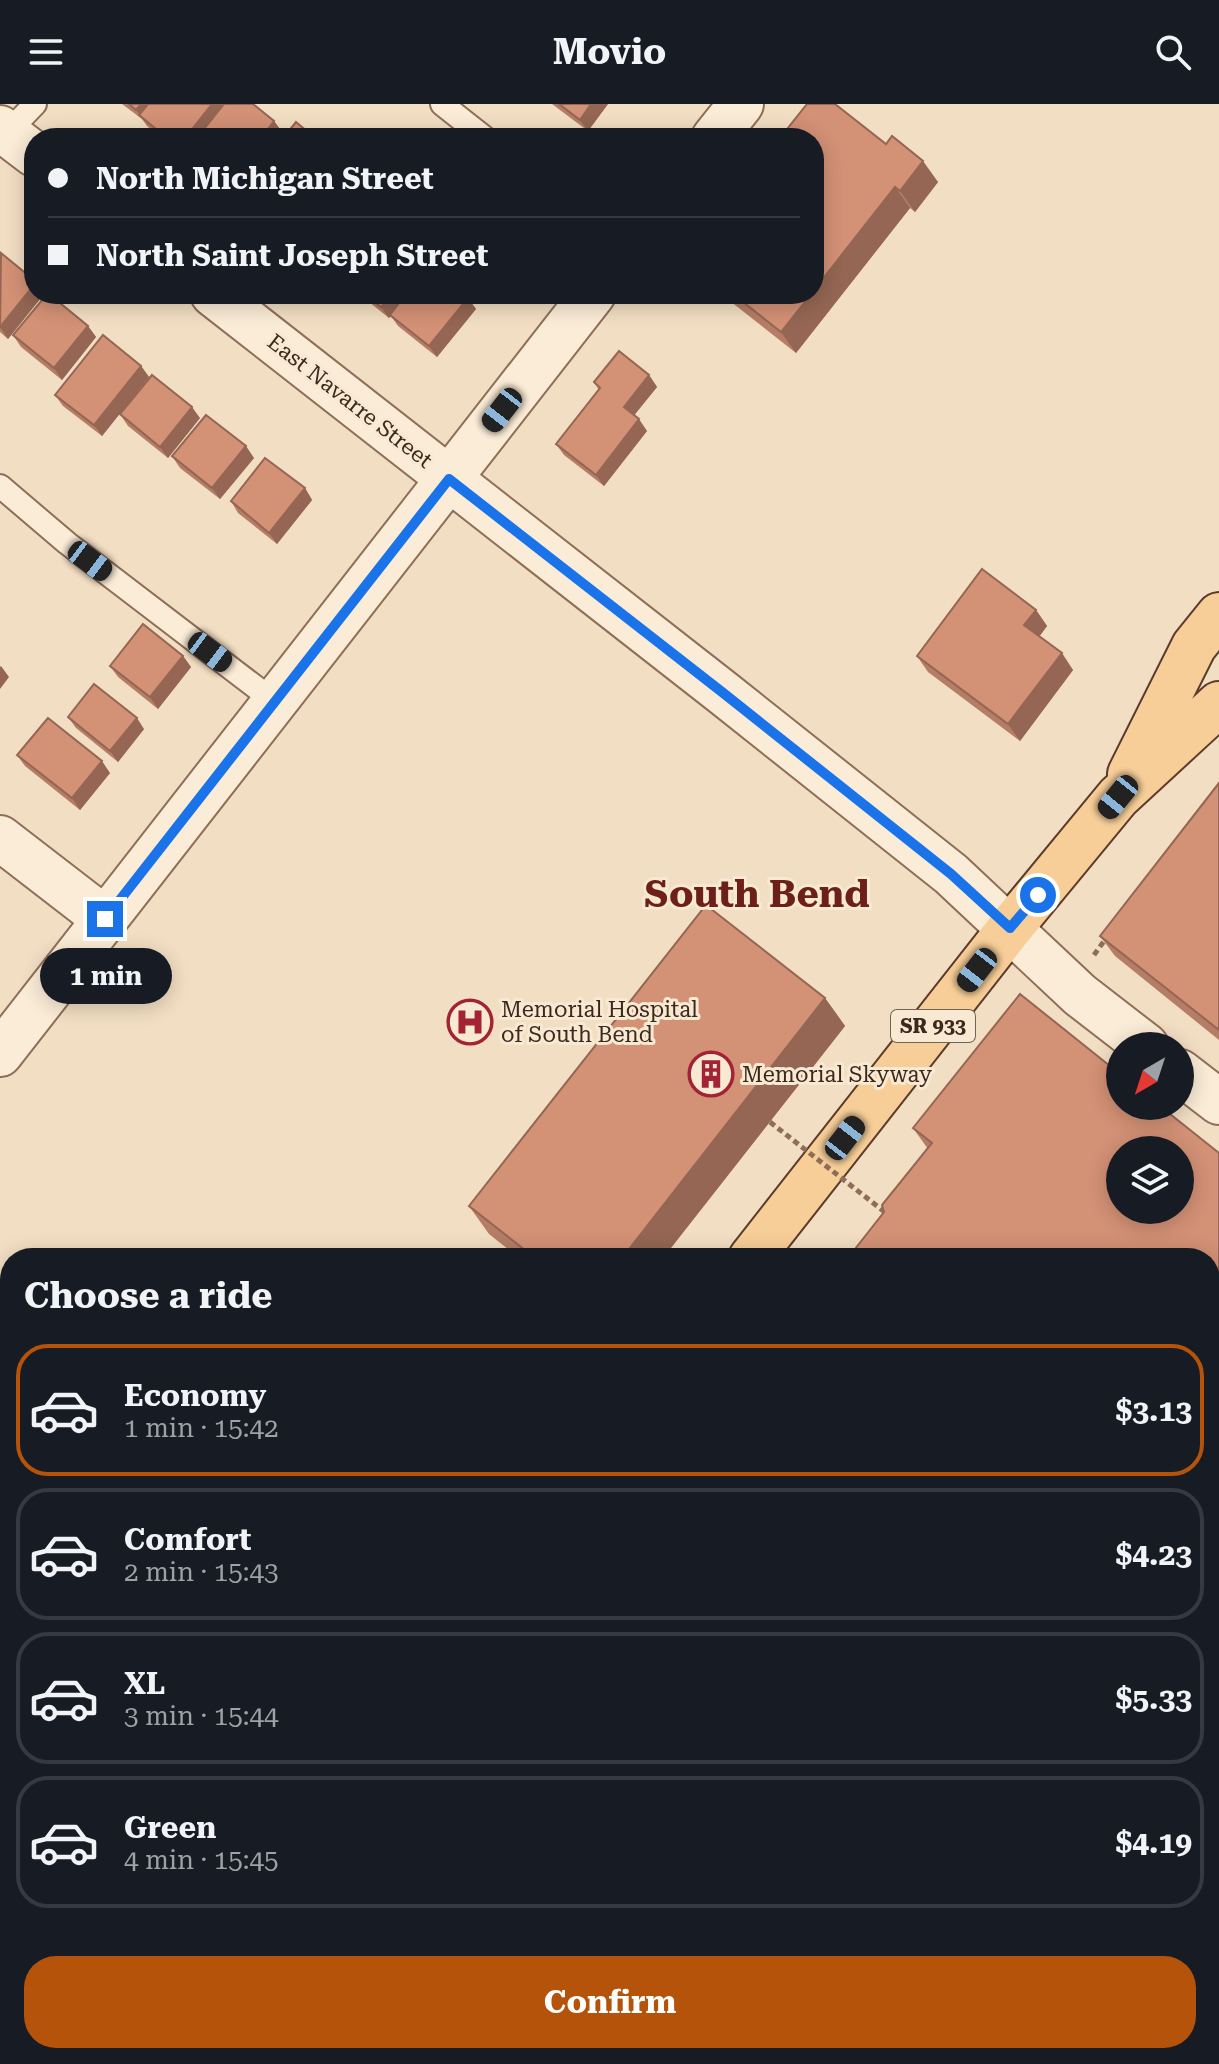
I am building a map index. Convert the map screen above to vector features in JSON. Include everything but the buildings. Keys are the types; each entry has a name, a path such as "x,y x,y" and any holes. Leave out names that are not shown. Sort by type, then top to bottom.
{"main road":[{"name":"SR 933","path":"1118,797 1194,646 1219,615"},
{"name":"SR 933","path":"759,1248 1010,928 1118,797 1219,704"}],"street":[{"path":"722,128 741,104"},
{"name":"East Navarre Street","path":"226,304 951,874 1080,995 1128,1032"},
{"path":"0,1054 585,304"},
{"path":"0,838 105,919"},
{"path":"1194,1083 1219,1102"}],"lane":[{"path":"442,104 472,128"},
{"path":"0,486 67,543 275,702"}],"path":[{"path":"1088,962 1114,928"},
{"path":"770,1122 891,1214 881,1222"}],"place":[{"name":"Memorial Hospital of South Bend","path":"470,1022"},
{"name":"Memorial Skyway","path":"711,1074"}],"district":[{"name":"South Bend","path":"757,894"}],"route":[{"path":"105,919 449,479 951,874 1010,928 1038,895"}]}
